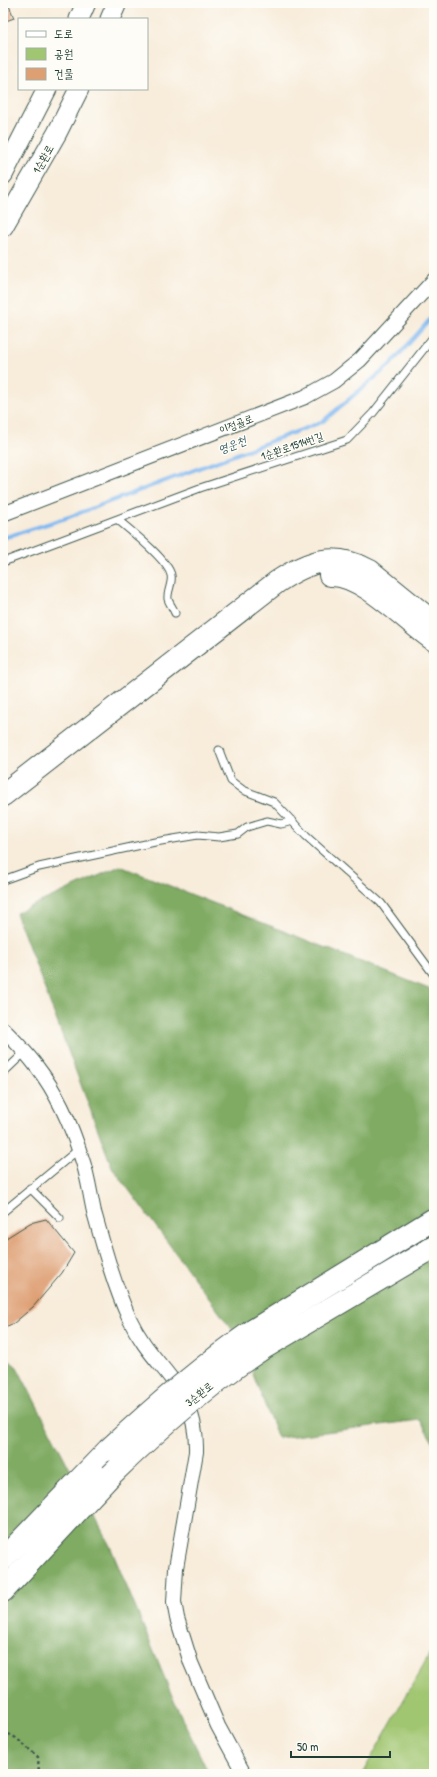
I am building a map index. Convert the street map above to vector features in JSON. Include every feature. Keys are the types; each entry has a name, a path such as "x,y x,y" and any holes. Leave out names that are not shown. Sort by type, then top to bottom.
{"highway":[{"path":"3,795 277,582 309,564 327,560 358,565 370,571 434,623"},
{"path":"3,806 292,585 320,575 338,574 355,581 434,640"},
{"name":"3순환로","path":"3,1591 110,1475 188,1403 232,1368 257,1340 434,1220"},
{"name":"3순환로","path":"3,1559 108,1450 173,1390 223,1351 257,1340 434,1247"}],"street":[{"path":"79,18 86,3"},
{"path":"110,18 117,3"},
{"path":"3,175 47,90"},
{"name":"1순환로","path":"3,227 57,133 78,90"},
{"name":"이정골로","path":"3,514 305,397 334,381 360,360 434,280"},
{"path":"3,1029 39,1068 59,1103 79,1149 104,1244 129,1317 147,1348 180,1389 191,1410 194,1422 196,1452 176,1568 174,1602 176,1618 191,1663 218,1726 244,1774"}],"lane":[{"name":"1순환로1514번길","path":"3,562 200,488 347,440 373,413 434,336"},
{"path":"118,520 139,537 165,564 171,573 172,580 168,598 175,613"},
{"path":"219,750 231,781 243,790 274,802 306,836 381,903 434,975"},
{"path":"3,880 39,867 155,842 198,835 219,837 238,834 247,827 267,821 281,824 293,821"},
{"path":"3,1072 25,1052"},
{"path":"3,1212 30,1188 79,1149"},
{"path":"30,1188 60,1218"}],"path":[{"path":"3,1731 16,1738 38,1757 39,1774"}],"green space":[{"path":"120,866 434,991 434,1444 420,1420 278,1438 239,1339 112,1167 16,913"},
{"path":"3,1355 17,1367 110,1546 175,1703 209,1774 3,1774"},
{"path":"434,1646 434,1774 362,1774"}],"building":[{"path":"3,3 8,3 14,18 3,22"},
{"path":"46,1219 74,1253 62,1273 33,1307 14,1323 3,1328 3,1240 30,1223"}],"waterway":[{"name":"영운천","path":"3,538 69,517 322,422 390,365 434,315"}]}
